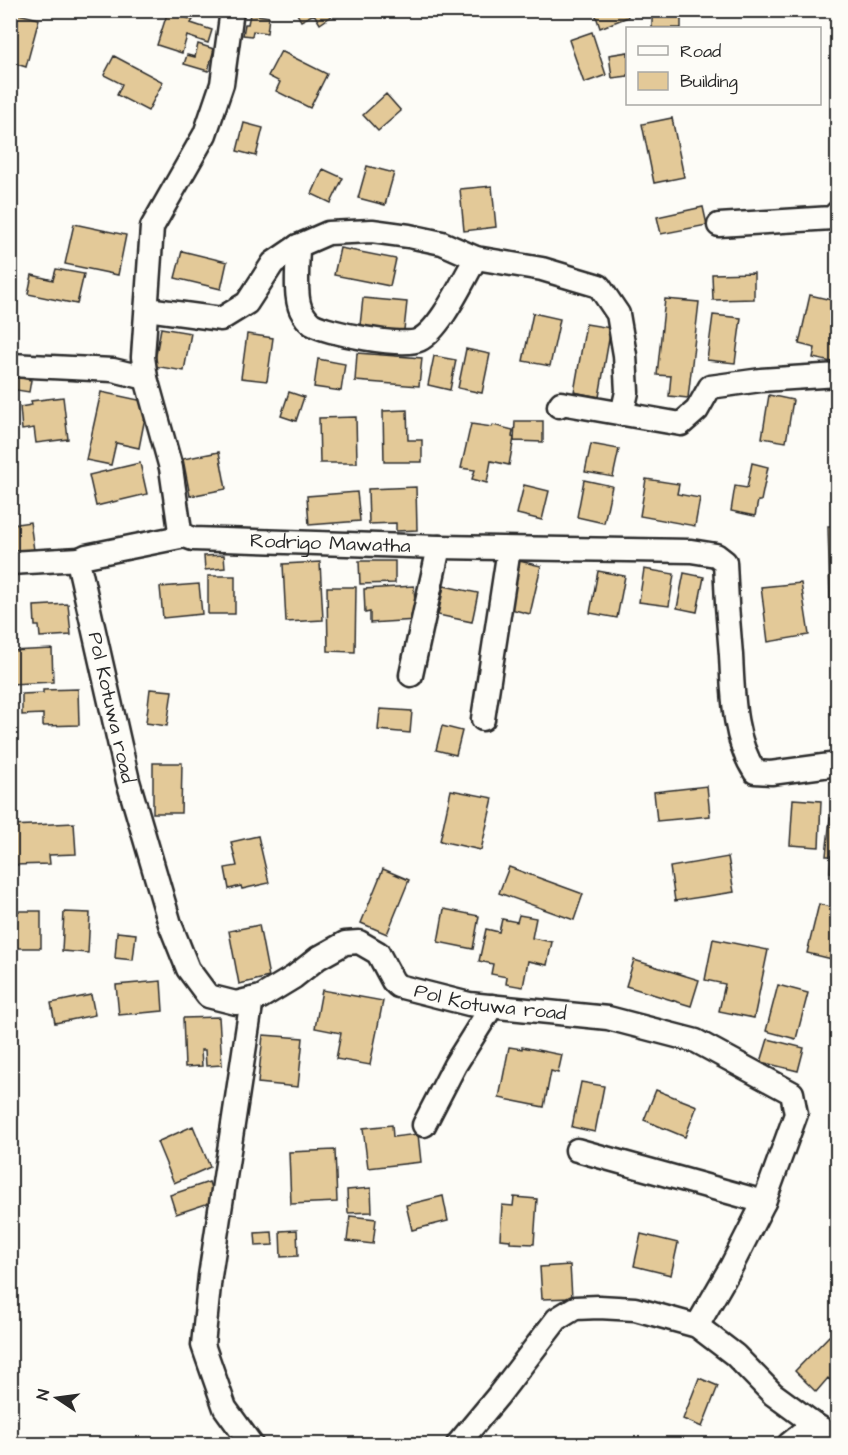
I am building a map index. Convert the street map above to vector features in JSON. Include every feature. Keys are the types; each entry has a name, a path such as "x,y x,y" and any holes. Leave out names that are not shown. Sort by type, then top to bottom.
{"street":[{"path":"185,536 180,531 171,468 146,378 143,357 152,227 205,134 222,84 232,10"},
{"path":"719,225 832,218 837,212"},
{"path":"147,309 221,319 247,303 273,263 298,246 328,233 372,231 442,243 476,258 542,269 599,286 618,314 624,345 627,392 622,414"},
{"path":"298,246 297,285 300,309 310,323 327,330 401,344 418,340 435,327 476,258"},
{"path":"10,365 112,370 146,378"},
{"path":"559,406 561,403 681,424 697,410 710,387 761,380 837,375"},
{"path":"10,562 80,559 185,536"},
{"name":"Rodrigo Mawatha","path":"185,536 193,539 439,548 691,551 716,555 725,562 734,695 741,738 750,764 755,772 771,773 837,764"},
{"path":"411,675 439,548"},
{"path":"483,719 509,549"},
{"name":"Pol Kotuwa road","path":"80,559 79,565 128,781 170,924 188,969 208,996 236,1003 261,997 318,958 345,943 359,942 378,953 398,986 469,1004 608,1018 696,1041 792,1093 796,1114 764,1202 731,1267 697,1326"},
{"path":"251,1444 225,1408 203,1345 210,1276 252,999"},
{"path":"424,1125 456,1065 492,1006"},
{"path":"577,1150 764,1202"},
{"path":"458,1444 557,1319 574,1308 599,1307 635,1309 697,1326 735,1355 773,1394 837,1439"},
{"path":"789,1444 814,1424"}],"building":[{"path":"295,10 334,10 336,13 320,24 314,14 301,21"},
{"path":"594,10 626,10 628,17 600,28"},
{"path":"652,10 681,10 681,27 652,27"},
{"path":"168,11 193,20 191,23 212,30 208,43 187,36 182,53 157,45"},
{"path":"10,12 39,19 26,67 10,62"},
{"path":"250,14 269,17 267,33 253,31 252,36 243,35"},
{"path":"592,32 606,75 584,83 569,40"},
{"path":"198,44 214,49 208,71 184,64 187,55 195,57"},
{"path":"281,51 327,74 310,108 276,91 280,82 268,76"},
{"path":"626,52 626,76 612,78 609,55"},
{"path":"114,56 163,82 148,111 117,95 122,84 104,75"},
{"path":"386,94 401,111 378,131 363,115"},
{"path":"672,118 684,177 654,183 642,124"},
{"path":"244,123 263,128 256,156 237,151"},
{"path":"367,166 394,173 385,205 358,198"},
{"path":"323,169 343,178 331,203 312,194"},
{"path":"492,186 496,227 464,231 460,189"},
{"path":"703,207 707,225 661,234 657,217"},
{"path":"74,224 126,235 118,275 65,264"},
{"path":"340,248 396,259 390,286 334,275"},
{"path":"182,251 227,262 221,289 175,278"},
{"path":"56,269 84,274 77,304 28,294 32,275 53,280"},
{"path":"754,273 754,299 713,300 712,274"},
{"path":"810,295 836,301 831,327 838,329 836,363 813,358 815,348 799,344"},
{"path":"363,298 407,302 403,339 359,335"},
{"path":"665,299 699,302 688,398 669,396 671,376 657,375"},
{"path":"533,313 560,319 550,366 523,361"},
{"path":"713,315 741,318 735,363 707,360"},
{"path":"586,324 611,328 599,397 574,392"},
{"path":"161,328 191,333 184,371 154,366"},
{"path":"247,334 273,338 267,381 241,378"},
{"path":"466,349 490,354 482,393 458,388"},
{"path":"357,353 422,358 419,386 355,381"},
{"path":"434,356 456,360 450,390 428,385"},
{"path":"318,359 345,364 341,391 314,387"},
{"path":"12,376 31,380 29,392 10,389"},
{"path":"101,392 148,402 139,448 116,443 111,465 86,460"},
{"path":"289,392 304,397 296,421 281,416"},
{"path":"769,395 793,400 786,442 762,438"},
{"path":"63,397 68,439 36,443 34,428 22,430 20,407 32,405 31,401"},
{"path":"407,410 408,440 422,440 422,462 384,462 383,411"},
{"path":"356,417 357,463 320,463 319,418"},
{"path":"515,421 543,421 543,442 514,441"},
{"path":"471,424 492,427 493,425 513,430 512,437 514,438 509,465 491,461 487,483 472,479 475,470 461,468"},
{"path":"591,444 619,449 613,477 585,472"},
{"path":"219,452 226,489 190,496 183,459"},
{"path":"140,463 147,494 96,506 89,475"},
{"path":"752,463 768,467 761,501 758,501 755,516 731,511 735,486 747,488"},
{"path":"646,479 679,484 677,494 700,498 695,526 640,516"},
{"path":"584,480 612,486 604,523 577,517"},
{"path":"524,485 549,491 542,520 517,514"},
{"path":"416,487 417,530 396,531 396,523 369,524 368,489"},
{"path":"357,492 360,521 309,525 307,496"},
{"path":"30,522 34,550 10,552 10,525"},
{"path":"828,526 838,526 838,600 830,600"},
{"path":"224,555 225,568 205,570 204,556"},
{"path":"359,561 395,561 395,583 360,584"},
{"path":"519,561 541,566 530,614 507,608"},
{"path":"320,562 323,620 286,622 283,564"},
{"path":"644,569 674,574 669,606 639,602"},
{"path":"598,571 625,576 617,618 590,613"},
{"path":"684,573 704,577 697,612 677,608"},
{"path":"208,576 235,576 235,614 208,614"},
{"path":"801,583 809,635 768,642 761,587"},
{"path":"199,584 202,614 163,618 160,587"},
{"path":"414,586 416,620 370,623 370,612 365,613 364,589"},
{"path":"444,586 478,593 472,622 438,615"},
{"path":"327,587 356,587 355,652 328,651"},
{"path":"68,604 71,635 40,637 39,626 35,626 34,606"},
{"path":"52,649 53,682 10,684 10,651"},
{"path":"78,689 79,725 43,726 43,714 22,715 22,694 43,693 43,690"},
{"path":"150,689 172,691 167,726 146,723"},
{"path":"380,709 412,711 410,733 378,730"},
{"path":"442,726 462,731 456,755 436,750"},
{"path":"153,763 182,763 181,813 153,813"},
{"path":"707,786 710,816 657,821 654,792"},
{"path":"451,790 493,798 481,850 440,841"},
{"path":"793,799 821,801 819,847 790,845"},
{"path":"830,818 838,819 838,873 830,872 831,856 826,856"},
{"path":"74,823 76,854 49,855 50,864 13,865 11,826"},
{"path":"258,836 269,883 242,889 241,886 229,889 225,868 237,866 231,842"},
{"path":"728,857 734,892 675,901 670,867"},
{"path":"509,867 583,894 574,920 499,893"},
{"path":"383,869 409,880 387,934 361,923"},
{"path":"819,904 838,909 838,939 832,959 807,953"},
{"path":"444,909 479,916 473,949 438,942"},
{"path":"10,911 41,911 41,948 10,948"},
{"path":"64,912 90,913 88,953 62,951"},
{"path":"519,915 536,918 532,938 552,942 547,965 528,961 523,987 506,984 507,977 491,974 493,964 479,961 486,929 499,932 502,919 517,922"},
{"path":"259,925 269,977 239,984 229,931"},
{"path":"117,932 136,934 133,960 115,958"},
{"path":"713,939 768,950 754,1018 719,1011 725,984 705,980"},
{"path":"634,960 699,980 691,1006 626,986"},
{"path":"161,981 163,1011 119,1015 116,985"},
{"path":"778,985 808,993 796,1039 766,1031"},
{"path":"322,990 383,1001 370,1065 336,1059 341,1033 315,1028"},
{"path":"91,995 95,1015 55,1023 51,1003"},
{"path":"219,1017 222,1065 206,1066 205,1050 201,1050 202,1066 185,1067 183,1018"},
{"path":"263,1035 303,1038 298,1087 258,1083"},
{"path":"768,1039 804,1048 798,1071 761,1062"},
{"path":"509,1047 522,1049 522,1047 562,1055 558,1073 551,1071 544,1107 499,1098"},
{"path":"581,1082 604,1086 595,1132 572,1127"},
{"path":"656,1090 697,1106 685,1137 644,1120"},
{"path":"392,1125 393,1137 418,1134 421,1162 368,1168 363,1128"},
{"path":"193,1126 210,1167 174,1183 157,1142"},
{"path":"335,1150 337,1202 291,1204 289,1152"},
{"path":"209,1182 215,1201 176,1214 170,1195"},
{"path":"371,1188 372,1212 348,1213 347,1190"},
{"path":"443,1196 448,1221 412,1230 406,1205"},
{"path":"514,1197 537,1199 534,1244 510,1243 510,1240 500,1239 502,1205 513,1206"},
{"path":"350,1216 376,1219 373,1244 347,1241"},
{"path":"297,1230 298,1256 281,1257 280,1231"},
{"path":"272,1232 273,1245 256,1246 255,1233"},
{"path":"641,1234 678,1243 671,1275 634,1266"},
{"path":"570,1265 572,1298 542,1299 540,1267"},
{"path":"829,1336 838,1344 838,1387 828,1378 816,1392 795,1371"},
{"path":"699,1378 718,1386 702,1427 683,1419"}]}
